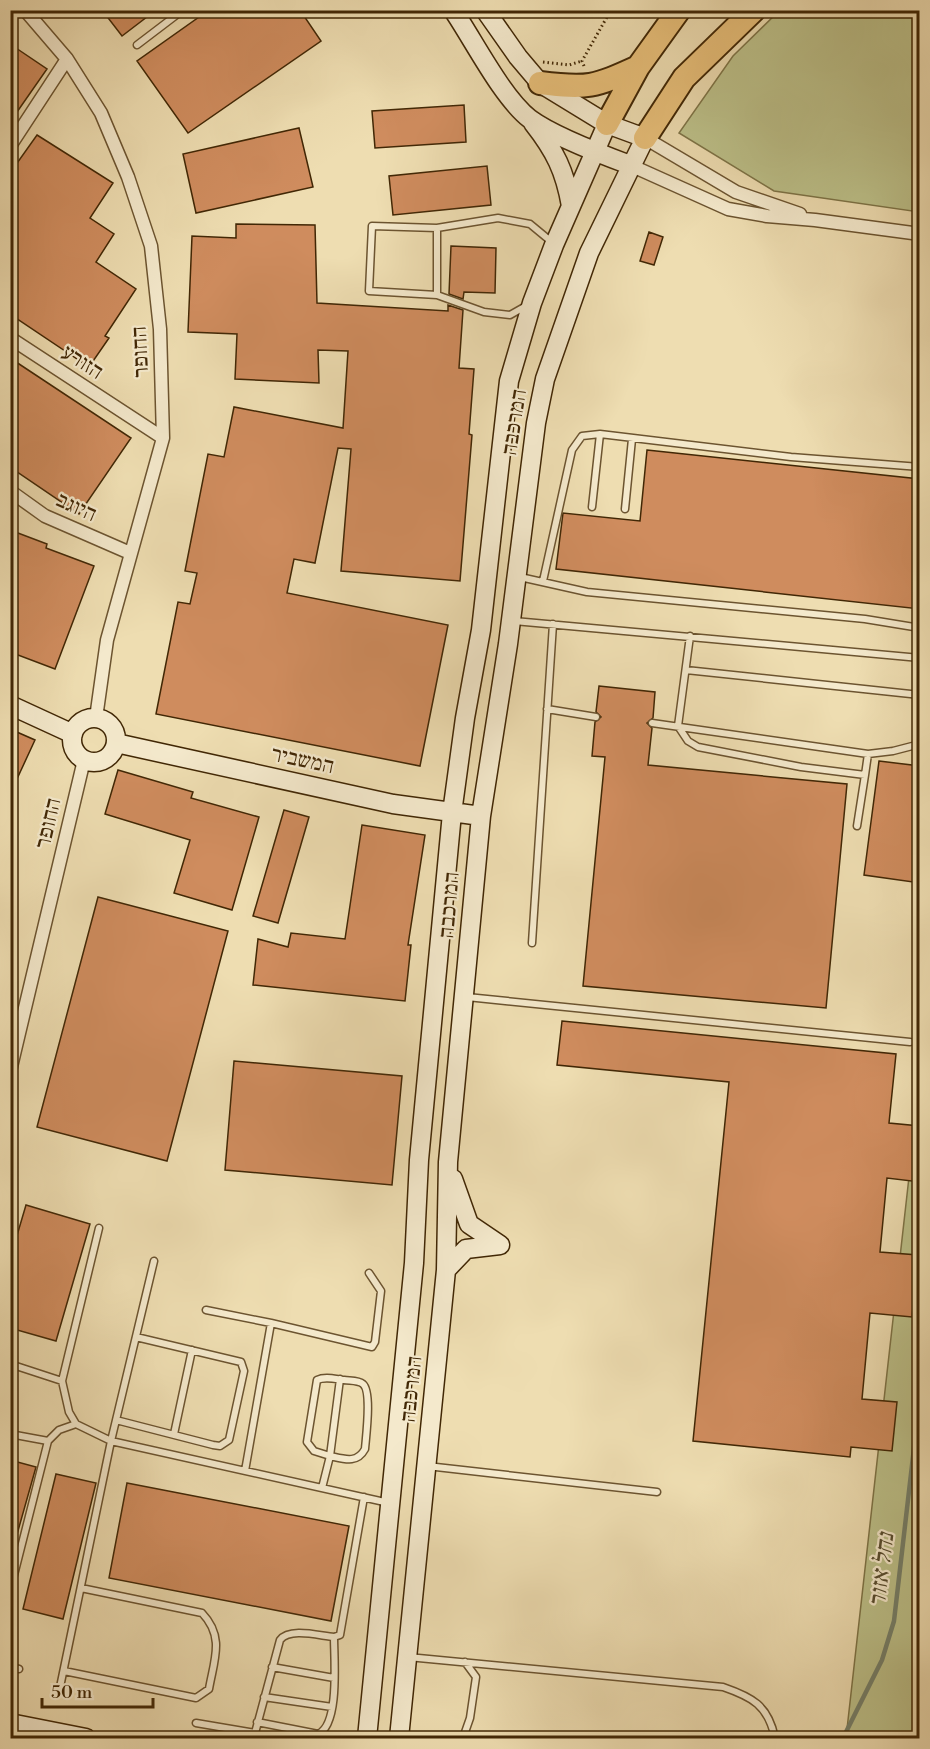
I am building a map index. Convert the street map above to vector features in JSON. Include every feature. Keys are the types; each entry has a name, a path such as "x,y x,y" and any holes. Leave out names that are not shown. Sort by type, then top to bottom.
{"highway":[{"path":"607,124 638,67 679,10"},
{"path":"645,138 684,78 754,10"},
{"path":"540,83 580,88 601,84 638,67"}],"street":[{"name":"החופר","path":"25,10 67,60 101,113 128,177 151,246 160,329 164,438 107,640 96,718"},
{"path":"453,10 507,92 554,151 567,181 571,206"},
{"path":"485,10 518,57 540,83 607,124 645,138 736,192 815,220"},
{"path":"10,146 67,60"},
{"path":"530,119 596,153 630,165 728,209 767,216 920,234"},
{"name":"המרכבה","path":"367,1738 414,1263 418,1160 452,813 465,718 481,630 509,381 532,303 554,244 607,124"},
{"name":"המרכבה","path":"399,1738 446,1270 448,1162 481,816 511,620 536,423 545,380 590,253 630,165 645,138"},
{"name":"הזורע","path":"10,338 164,438"},
{"name":"היוגב","path":"10,491 45,516 130,553"},
{"path":"10,705 73,734"},
{"path":"96,718 109,724 113,729 116,743 110,756 105,760 91,762 84,760 74,749 73,734 82,722 96,718"},
{"name":"המשביר","path":"116,743 393,804 481,816"},
{"name":"החופר","path":"10,1071 84,760"},
{"path":"446,1270 466,1249 500,1245 469,1224 448,1162"},
{"path":"10,1723 86,1738"}],"lane":[{"path":"137,45 183,10"},
{"path":"532,303 510,315 484,312 436,295 369,291 372,226 437,228 498,218 530,224 554,244"},
{"path":"436,295 437,228"},
{"path":"543,581 572,450 582,436 600,434 791,457 920,467"},
{"path":"592,507 600,434"},
{"path":"625,510 632,439"},
{"path":"516,576 587,592 865,619 920,628"},
{"path":"511,620 920,658"},
{"path":"532,943 553,624"},
{"path":"690,636 678,726 688,741 698,747 801,767 865,775"},
{"path":"686,670 920,695"},
{"path":"547,709 596,717"},
{"path":"652,723 868,754 920,744"},
{"path":"857,826 868,754"},
{"path":"464,997 910,1042"},
{"path":"99,1228 62,1381 69,1412 76,1424 111,1441 390,1503"},
{"path":"59,1692 111,1441 154,1261"},
{"path":"206,1310 372,1347 375,1342 381,1291 369,1273"},
{"path":"244,1471 270,1323"},
{"path":"116,1420 220,1446 229,1440 232,1428 244,1366 237,1360 136,1337"},
{"path":"174,1434 192,1350"},
{"path":"10,1364 62,1381"},
{"path":"322,1377 359,1382 366,1390 365,1449 362,1455 351,1460 330,1456 314,1451 307,1442 314,1386 322,1377"},
{"path":"322,1488 330,1456 340,1379"},
{"path":"10,1591 48,1441 59,1430 76,1424"},
{"path":"10,1434 48,1441"},
{"path":"427,1466 657,1492"},
{"path":"257,1722 318,1734 329,1726 334,1678 334,1637 343,1628 364,1497"},
{"path":"64,1671 196,1698 209,1689 217,1639 212,1623 202,1614 81,1588"},
{"path":"196,1723 254,1736 272,1667 284,1635 291,1633 334,1637"},
{"path":"407,1657 723,1687 753,1697 772,1725 775,1738"},
{"path":"463,1738 471,1718 476,1677 465,1662"},
{"path":"10,1667 19,1669"},
{"path":"272,1667 334,1678"},
{"path":"264,1697 332,1707"}],"path":[{"path":"518,57 569,65 582,61"}],"green space":[{"path":"779,11 919,11 919,212 774,191 679,133 733,56"},
{"path":"919,1088 919,1738 846,1738"}],"building":[{"path":"102,10 156,10 122,36"},
{"path":"209,10 300,10 321,41 188,133 137,61"},
{"path":"10,44 47,69 10,122"},
{"path":"464,105 466,142 375,148 372,111"},
{"path":"299,128 313,187 196,213 183,154"},
{"path":"37,135 113,183 90,218 114,234 96,262 136,289 105,336 109,338 89,367 10,314 10,173"},
{"path":"487,166 491,205 393,215 389,176"},
{"path":"236,224 315,225 317,303 448,311 448,305 463,310 459,368 474,369 469,434 472,435 460,581 341,571 351,449 338,448 315,563 294,559 287,593 448,625 420,766 156,714 178,602 190,604 197,573 185,571 208,454 224,457 234,407 343,428 348,351 318,350 319,383 235,379 237,334 188,332 192,236 236,238"},
{"path":"649,232 663,237 654,265 640,261"},
{"path":"451,246 496,248 495,293 464,292 463,299 449,294"},
{"path":"10,358 131,438 79,514 10,467"},
{"path":"647,450 920,479 920,609 556,569 563,513 640,521"},
{"path":"10,530 47,544 46,548 94,566 55,669 10,652"},
{"path":"599,686 655,692 653,718 647,723 652,728 648,765 847,784 826,1008 583,986 605,757 592,756 595,722 601,717 596,712"},
{"path":"10,729 35,740 10,794"},
{"path":"879,761 920,766 920,883 864,875"},
{"path":"118,770 193,792 191,798 259,817 232,910 174,893 190,840 105,814"},
{"path":"284,810 309,817 278,923 253,916"},
{"path":"362,825 425,835 408,945 411,945 405,1001 253,985 258,939 288,947 291,933 345,939"},
{"path":"98,897 228,931 167,1161 37,1127"},
{"path":"562,1021 896,1054 889,1123 920,1126 920,1182 887,1178 880,1252 918,1255 912,1317 870,1313 862,1399 897,1402 892,1451 851,1447 850,1457 693,1441 729,1082 557,1065"},
{"path":"234,1061 402,1076 392,1185 225,1170"},
{"path":"26,1205 90,1224 56,1341 10,1328 10,1259"},
{"path":"10,1460 36,1467 14,1545 10,1544"},
{"path":"56,1474 96,1483 63,1619 23,1609"},
{"path":"127,1483 349,1526 331,1621 109,1578"}],"waterway":[{"name":"נחל אזור","path":"843,1738 882,1660 894,1621 920,1396"}]}
